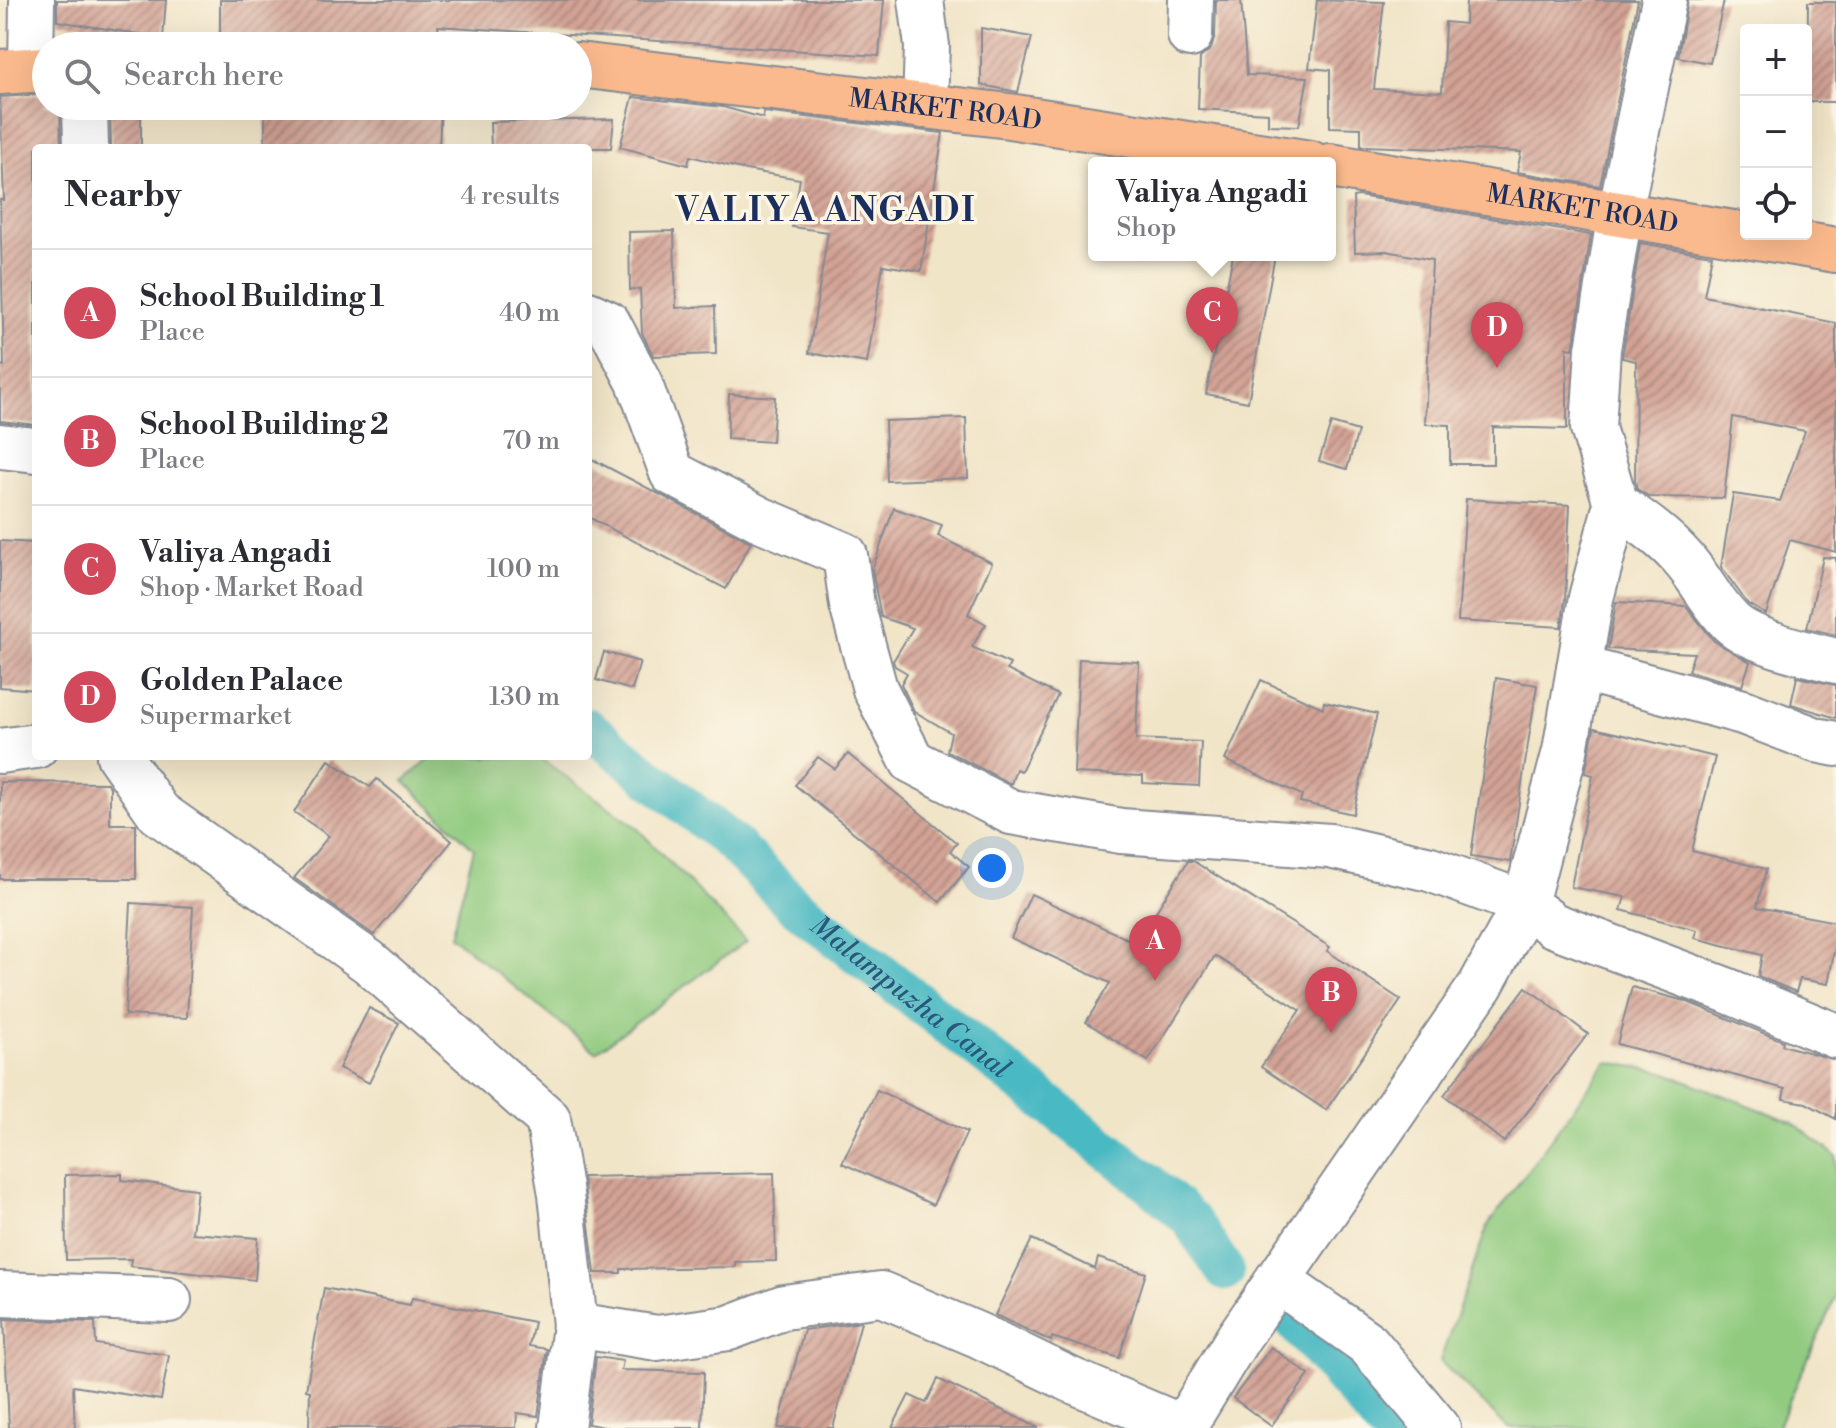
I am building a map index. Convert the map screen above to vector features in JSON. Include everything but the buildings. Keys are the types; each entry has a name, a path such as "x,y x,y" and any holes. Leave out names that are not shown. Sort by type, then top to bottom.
{"main road":[{"name":"MARKET ROAD","path":"592,67 1024,118 1272,157"},
{"name":"MARKET ROAD","path":"1336,167 1836,250"}],"street":[{"path":"26,70 32,0"},
{"path":"921,0 927,46 925,106"},
{"path":"575,1325 657,1338 729,1328 784,1307 881,1294 1183,1428 1277,1280 1481,985 1525,904 1565,751 1591,598 1616,504 1593,428 1598,349 1620,213 1664,0"},
{"path":"85,120 86,144"},
{"path":"592,316 608,323 639,382 672,473 760,519 845,555 852,605 875,689 912,761 1011,812 1121,831 1330,846 1430,869 1525,904 1553,925 1726,990 1836,1036"},
{"path":"0,446 32,450"},
{"path":"1616,504 1658,534 1685,560 1734,624 1758,637 1836,661"},
{"path":"1579,668 1743,712 1816,740 1836,744"},
{"path":"0,751 32,747"},
{"path":"122,760 159,813 369,962 548,1119 561,1194 575,1325 562,1428"},
{"path":"1277,1280 1368,1344 1438,1428"},
{"path":"0,1294 169,1300"}],"green space":[{"path":"428,760 543,760 635,826 746,941 596,1052 451,936 474,849 404,781"},
{"path":"1607,1062 1664,1072 1792,1122 1836,1156 1836,1296 1777,1428 1508,1428 1440,1361 1488,1225"}],"waterway":[{"name":"Malampuzha Canal","path":"592,731 733,844 792,903 1149,1183 1189,1218 1225,1271"},
{"name":"Malampuzha Canal","path":"1291,1318 1387,1428"}],"place":[{"name":"Valiya Angadi","path":"1212,353"},
{"name":"Golden Palace","path":"1497,368"},
{"name":"School Building 1","path":"1155,981"},
{"name":"School Building 2","path":"1331,1033"}],"district":[{"name":"VALIYA ANGADI","path":"826,209"}]}
